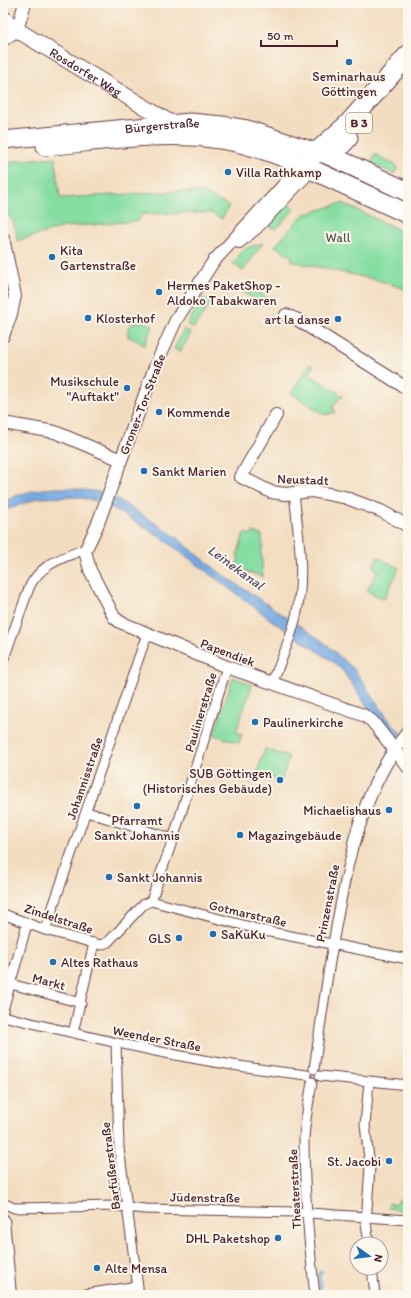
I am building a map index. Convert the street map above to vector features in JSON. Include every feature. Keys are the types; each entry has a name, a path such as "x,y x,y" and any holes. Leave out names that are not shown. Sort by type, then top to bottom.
{"main road":[{"name":"B 3","path":"324,154 408,55"},
{"name":"Bürgerstraße","path":"3,140 171,123 204,123 232,126 262,133 324,154"},
{"name":"Bürgerstraße","path":"3,151 179,136 230,142 274,154 307,167"},
{"name":"Groner-Tor-Straße","path":"307,167 324,154"},
{"path":"324,154 408,192"},
{"path":"307,167 408,214"}],"street":[{"path":"3,40 17,30 25,3"},
{"name":"Rosdorfer Weg","path":"3,18 17,30 171,123"},
{"name":"Groner-Tor-Straße","path":"86,548 97,526 141,403 171,330 192,294 211,266 256,228 307,167"},
{"path":"3,239 15,296 13,308 3,336"},
{"path":"286,315 298,320 408,389"},
{"name":"Neustadt","path":"276,415 241,477 271,492 285,494 312,491 344,497 381,511 408,526"},
{"path":"3,423 55,432 121,460"},
{"path":"272,684 294,622 298,608 301,584 294,492"},
{"path":"3,661 29,588 35,577 51,562 86,548"},
{"name":"Papendiek","path":"86,548 85,557 90,570 114,617 125,625 227,668 363,715 372,721 395,747 408,767"},
{"name":"Johannisstraße","path":"45,930 87,812 147,634"},
{"name":"Paulinerstraße","path":"154,902 227,668"},
{"name":"Prinzenstraße","path":"313,1076 334,944 347,871 354,843 367,804 385,762 407,733"},
{"path":"87,812 173,839"},
{"name":"Zindelstraße","path":"3,914 26,924 101,945 108,942 144,904 154,902"},
{"name":"Gotmarstraße","path":"154,902 237,924 408,959"},
{"name":"Markt","path":"3,1010 26,924"},
{"name":"Markt","path":"73,1033 81,1003 80,989 94,943"},
{"name":"Markt","path":"11,984 81,1003"},
{"name":"Weender Straße","path":"3,1016 116,1043 243,1068 408,1085"},
{"name":"Barfüßerstraße","path":"116,1043 119,1148 139,1291"},
{"name":"Theaterstraße","path":"313,1076 304,1139 307,1212 315,1295"},
{"path":"368,1236 366,1216 370,1167 365,1125 369,1082"},
{"name":"Jüdenstraße","path":"3,1203 14,1208 128,1207 145,1209 307,1212 408,1220"},
{"path":"3,1220 10,1295"},
{"path":"373,1276 376,1295"},
{"path":"79,1295 139,1291"},
{"path":"127,1295 139,1291"}],"green space":[{"path":"375,154 398,167 394,174 371,163"},
{"path":"55,157 60,198 182,191 203,193 229,206 222,219 212,213 142,214 138,221 64,227 17,241 16,230 12,220 5,211 3,200 3,172 12,161"},
{"path":"287,202 294,209 276,229 265,225"},
{"name":"Wall","path":"342,203 408,234 408,290 381,281 291,261 292,257 275,246 303,215"},
{"path":"263,243 243,271 233,263 239,257 238,255 247,248"},
{"path":"245,284 266,297 262,303 241,291"},
{"path":"203,298 211,303 194,328 187,324"},
{"path":"135,322 146,322 153,326 144,346 136,339 128,337 128,327"},
{"path":"184,329 191,333 180,352 174,349"},
{"path":"310,364 314,366 309,374 343,396 342,398 340,397 333,407 335,412 325,415 291,393"},
{"path":"253,532 262,535 263,548 261,549 263,577 235,568 244,533 251,535"},
{"path":"378,557 399,568 384,599 367,591 378,570 373,567"},
{"path":"233,677 252,685 236,732 242,734 239,743 214,735"},
{"path":"265,749 289,757 281,781 257,773"},
{"path":"408,1179 408,1211 388,1208 389,1203 394,1204 403,1197 403,1183"}],"water":[{"path":"52,488 69,488 100,492 117,499 172,534 223,575 321,640 354,669 388,719 408,741 408,755 369,709 343,671 332,661 274,622 159,536 114,509 97,501 76,497 38,498 3,511 3,502 27,492"}],"waterway":[{"path":"321,1295 319,1273 322,1272"}],"place":[{"name":"Seminarhaus Göttingen","path":"349,62"},
{"name":"Villa Rathkamp","path":"228,172"},
{"name":"Kita Gartenstraße","path":"52,257"},
{"name":"Hermes PaketShop - Aldoko Tabakwaren","path":"159,292"},
{"name":"Klosterhof","path":"88,318"},
{"name":"art la danse","path":"338,319"},
{"name":"Musikschule \"Auftakt\"","path":"127,388"},
{"name":"Kommende","path":"159,412"},
{"name":"Sankt Marien","path":"144,471"},
{"name":"Paulinerkirche","path":"255,722"},
{"name":"SUB Göttingen (Historisches Gebäude)","path":"280,780"},
{"name":"Pfarramt Sankt Johannis","path":"137,806"},
{"name":"Michaelishaus","path":"389,810"},
{"name":"Magazingebäude","path":"240,835"},
{"name":"Sankt Johannis","path":"109,877"},
{"name":"SaKuKu","path":"213,934"},
{"name":"GLS","path":"179,938"},
{"name":"Altes Rathaus","path":"53,962"},
{"name":"St. Jacobi","path":"389,1161"},
{"name":"DHL Paketshop","path":"278,1238"},
{"name":"Alte Mensa","path":"97,1268"}],"water label":[{"name":"Leinekanal","path":"236,567"}]}
